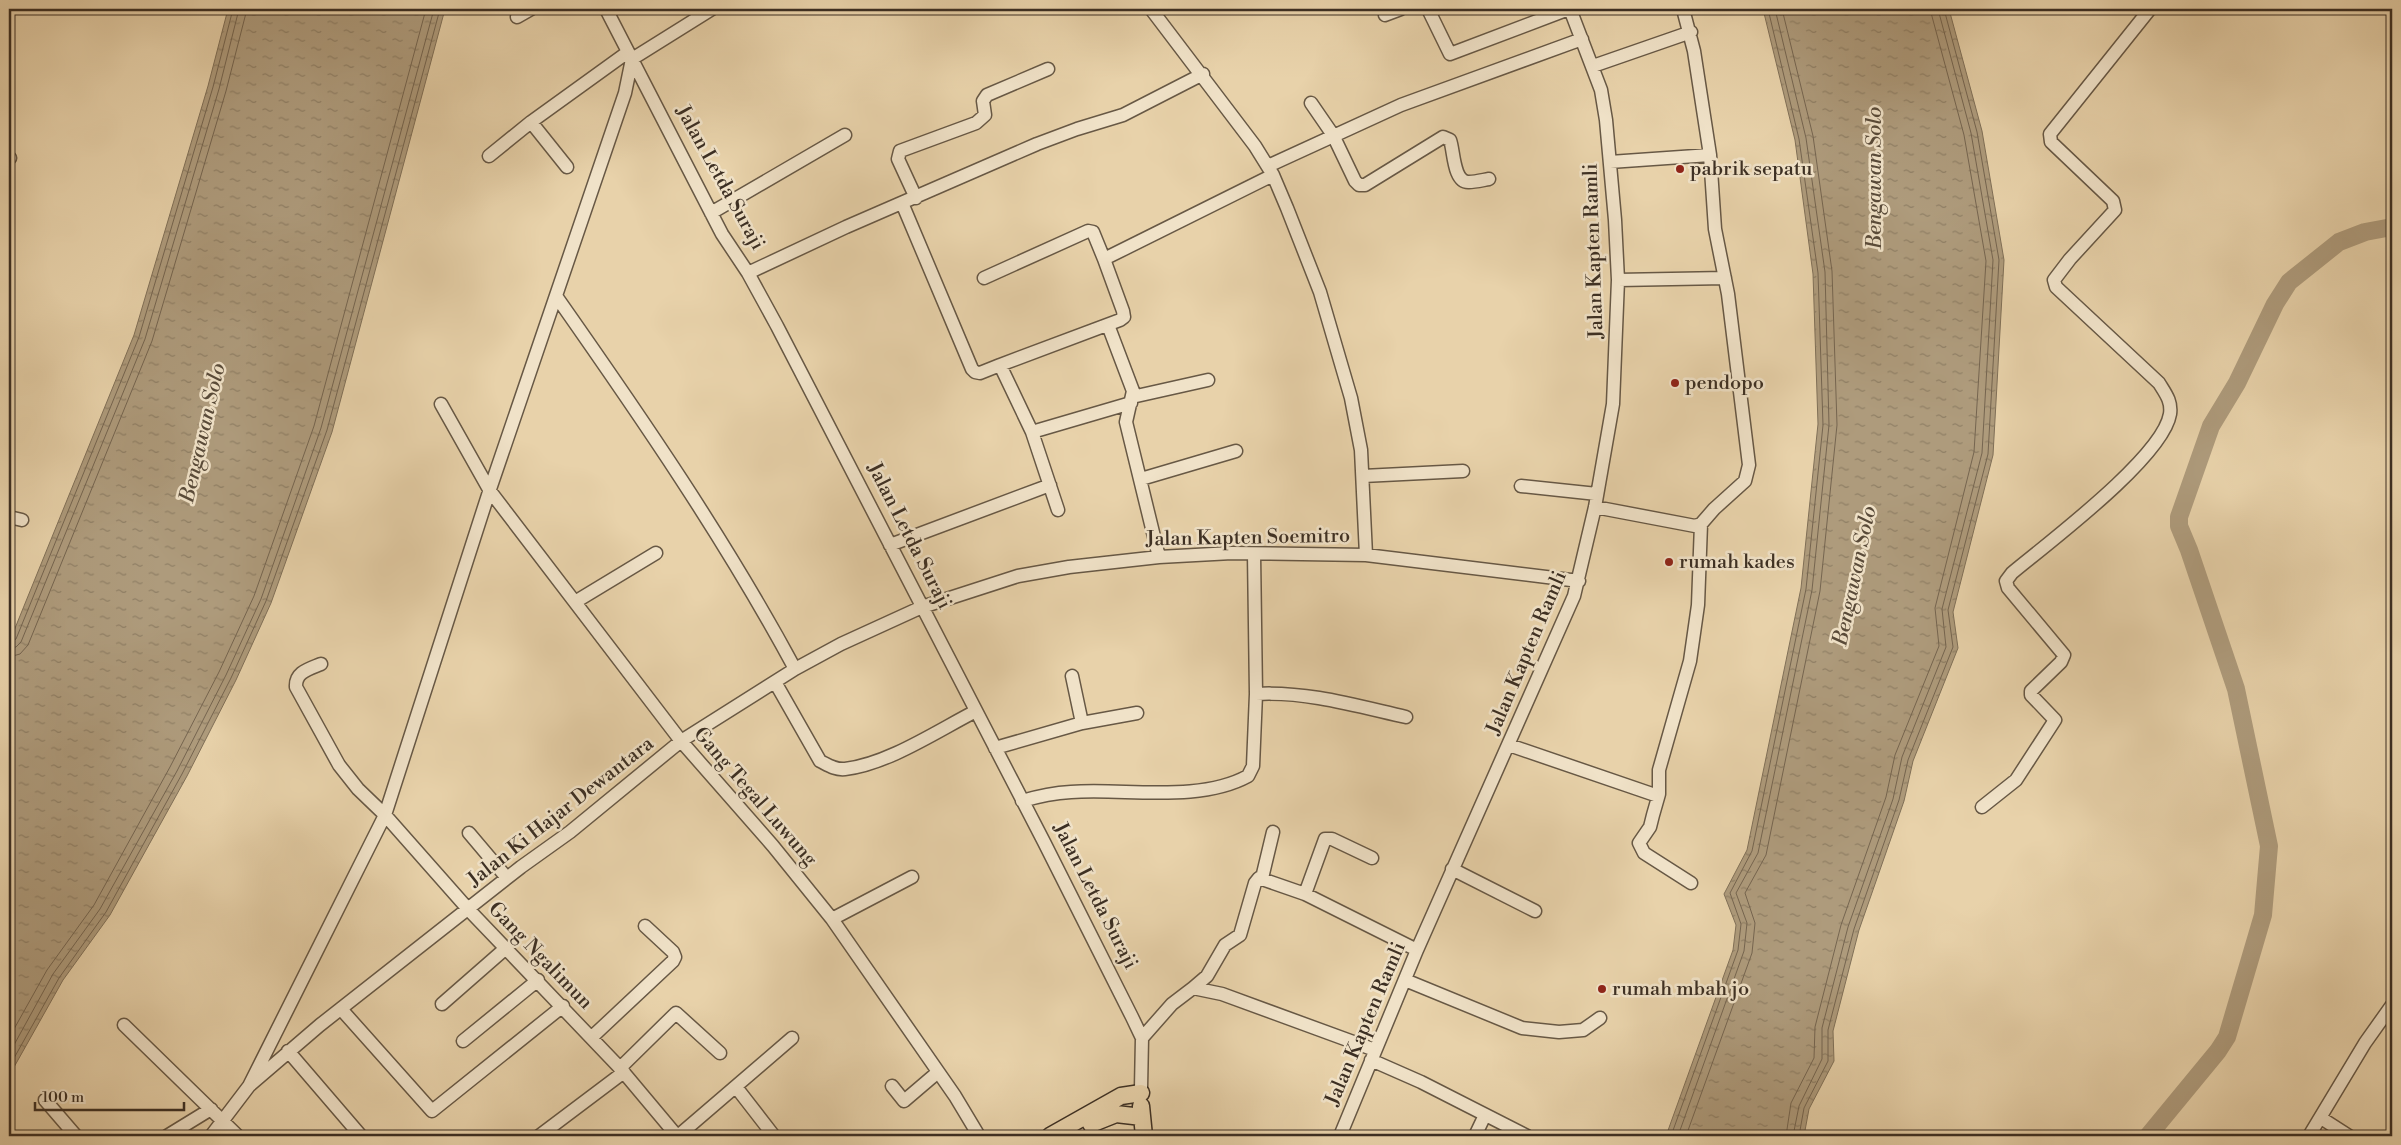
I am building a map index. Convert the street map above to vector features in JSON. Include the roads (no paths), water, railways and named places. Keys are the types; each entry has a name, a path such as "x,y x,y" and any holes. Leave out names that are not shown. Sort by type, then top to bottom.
{"main road":[{"path":"1050,1136 1126,1094 1141,1091 1144,1136"},
{"path":"1112,1101 1122,1115"},
{"path":"1070,1136 1106,1116 1142,1117"}],"street":[{"path":"516,17 531,9"},
{"name":"Jalan Letda Suraji","path":"606,9 711,213 748,273 976,711 1132,1017 1140,1034 1141,1091"},
{"path":"489,156 530,122 630,55 712,9"},
{"path":"1151,9 1202,74 1271,171 1320,292 1357,423 1363,476 1366,555"},
{"path":"1385,15 1401,9"},
{"path":"1428,9 1450,54 1570,9"},
{"name":"Jalan Kapten Ramli","path":"1340,1136 1416,950 1509,745 1579,581 1595,507 1613,404 1618,280 1610,162 1601,90 1570,9"},
{"path":"1683,9 1690,32 1710,155 1715,229 1725,278 1749,465 1745,481 1720,502 1701,524 1696,622 1684,685 1659,770 1658,796 1650,828 1639,843 1644,852 1691,883"},
{"path":"1982,807 2016,780 2055,720 2035,700 2031,691 2061,662 2064,655 2008,588 2006,581 2012,573 2100,500 2132,470 2165,430 2170,414 2169,399 2159,383 2056,287 2054,280 2070,259 2115,210 2115,206 2113,201 2051,142 2050,134 2150,9"},
{"path":"1592,66 1690,32"},
{"path":"1104,259 1271,171 1333,135 1401,105 1582,39"},
{"path":"211,1136 249,1086 385,815 490,491 625,92 630,55"},
{"path":"916,198 898,159 900,151 976,123 985,115 983,101 987,95 1048,69"},
{"path":"748,273 1037,144 1123,115 1202,74"},
{"path":"1311,103 1333,135 1355,181 1359,185 1365,185 1443,136 1450,140 1457,172 1462,180 1468,182 1489,179"},
{"path":"530,122 567,167"},
{"path":"711,213 845,135"},
{"path":"1610,162 1710,155"},
{"path":"902,203 972,369 975,372 980,373 1123,319 1124,314 1093,232 1088,231 984,278"},
{"path":"1618,280 1725,278"},
{"path":"556,296 658,442 759,602 795,669"},
{"path":"1108,325 1133,391 1126,422 1159,557"},
{"path":"1000,365 1032,432 1058,510"},
{"path":"1032,432 1132,400 1208,380"},
{"name":"Gang Tegal Luwung","path":"441,404 490,491 681,741 773,846 832,919 938,1072 979,1136"},
{"path":"1141,479 1236,451"},
{"path":"1363,476 1463,471"},
{"path":"890,546 1050,485"},
{"path":"1521,486 1596,494"},
{"path":"1595,507 1687,526 1701,524"},
{"path":"9,517 22,520"},
{"path":"575,602 656,553"},
{"path":"1022,801 1049,793 1072,791 1117,793 1217,787 1242,779 1252,772 1256,694 1254,554"},
{"name":"Jalan Kapten Soemitro","path":"922,607 1018,576 1069,567 1159,557 1254,554 1366,555 1579,581"},
{"name":"Jalan Ki Hajar Dewantara","path":"249,1086 288,1051 468,908 577,826 681,741 795,669 849,640 922,607"},
{"name":"Gang Ngalimun","path":"321,664 299,674 296,680 296,687 339,765 358,789 385,815 468,908 592,1037 678,1136"},
{"path":"1072,676 1082,723"},
{"path":"775,682 820,761 830,767 844,769 884,758 976,711"},
{"path":"1256,694 1278,693 1306,696 1406,718"},
{"path":"995,748 1082,723 1137,713"},
{"path":"1509,745 1658,796"},
{"path":"1140,1034 1172,1004 1207,976 1225,945 1240,935 1255,883 1262,878 1274,832"},
{"path":"469,833 507,878"},
{"path":"1304,894 1325,839 1332,839 1372,858"},
{"path":"1452,869 1535,911"},
{"path":"832,919 912,877"},
{"path":"1262,878 1304,894 1416,950"},
{"path":"592,1037 675,957 645,926"},
{"path":"442,1004 506,948"},
{"path":"463,1041 538,980"},
{"path":"1405,980 1522,1028 1559,1032 1583,1030 1600,1018"},
{"path":"1193,988 1222,994 1373,1055 1527,1136"},
{"path":"2309,1136 2360,1052 2392,1005"},
{"path":"341,1009 432,1111 563,1006"},
{"path":"539,1136 622,1070 676,1013 720,1053"},
{"path":"124,1025 238,1136"},
{"path":"678,1136 792,1038"},
{"path":"288,1051 361,1136"},
{"path":"892,1086 904,1101 938,1072"},
{"path":"736,1087 774,1136"},
{"path":"45,1100 76,1136"},
{"path":"167,1136 211,1108"},
{"path":"1474,1136 1485,1115"},
{"path":"2321,1118 2349,1136"}],"water":[{"name":"Bengawan Solo","path":"228,9 445,9 332,432 271,603 236,680 187,776 110,915 63,980 9,1076 9,643 134,335 208,86"},
{"name":"Bengawan Solo","path":"1763,9 1949,9 1982,131 2004,260 1993,455 1953,612 1958,648 1913,761 1904,801 1859,930 1833,1031 1834,1061 1809,1109 1804,1136 1666,1136 1733,950 1736,925 1724,894 1747,850 1801,588 1818,424 1813,274 1795,140"}],"waterway":[{"path":"2148,1136 2218,1051 2227,1037 2263,915 2269,846 2236,689 2189,550 2179,526 2179,517 2211,426 2237,383 2275,304 2289,282 2339,242 2365,232 2392,227"}],"place":[{"name":"pabrik sepatu","path":"1680,169"},
{"name":"pendopo","path":"1675,383"},
{"name":"rumah kades","path":"1669,562"},
{"name":"rumah mbah jo","path":"1602,989"}]}
